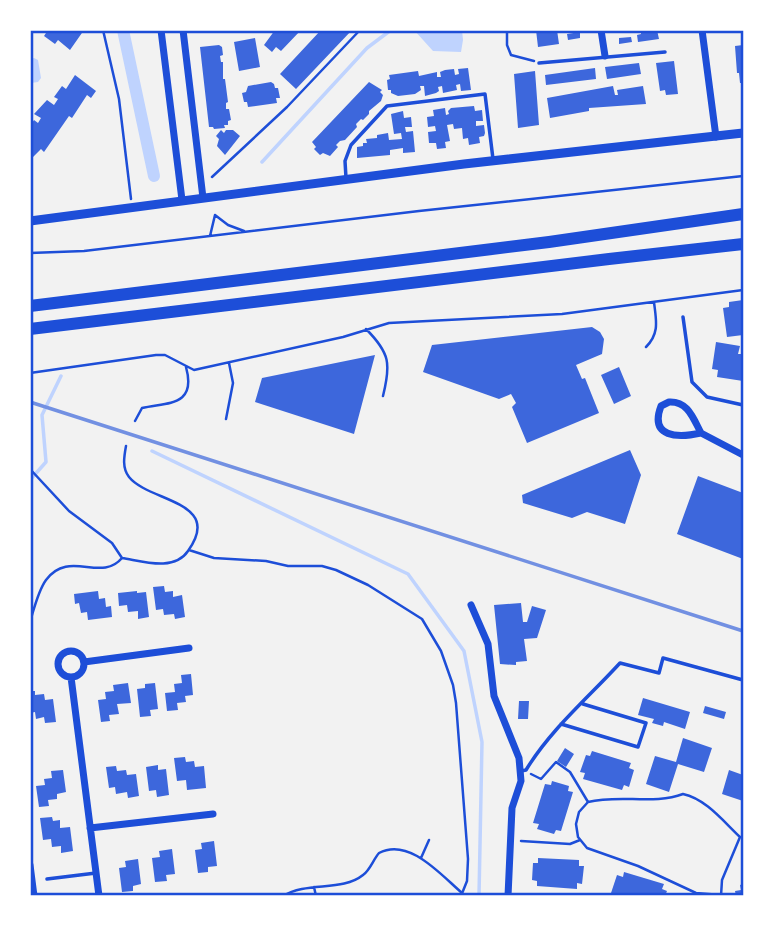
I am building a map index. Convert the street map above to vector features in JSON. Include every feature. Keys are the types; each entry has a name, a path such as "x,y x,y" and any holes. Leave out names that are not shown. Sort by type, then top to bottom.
{"highway":[{"path":"30,306 549,242 743,215"},
{"path":"30,330 608,258 743,244"}],"street":[{"path":"161,30 182,201"},
{"path":"183,30 203,198"},
{"path":"601,30 605,56"},
{"path":"702,30 716,137"},
{"path":"30,220 346,179 743,133"},
{"path":"701,433 669,435 658,423 661,406 669,402 683,405 690,411 701,433 743,455"},
{"path":"471,605 488,644 494,696 523,771 512,808 508,896"},
{"path":"84,662 189,648"},
{"path":"68,652 76,652 84,662 80,673 71,677 59,668 61,656 68,652"},
{"path":"71,677 99,896"},
{"path":"90,828 213,814"},
{"path":"30,865 32,891"}],"lane":[{"path":"539,63 665,51"},
{"path":"346,179 345,161 351,145 387,106 485,94 494,161"},
{"path":"683,317 692,382 707,397 743,405"},
{"path":"523,771 539,748 620,663 659,673 663,658 743,680"},
{"path":"561,724 638,747 646,723 583,704"},
{"path":"47,879 96,873"}],"path":[{"path":"103,30 119,99 132,195"},
{"path":"212,177 287,107 360,30"},
{"path":"507,30 507,45 512,55 539,63"},
{"path":"30,253 71,253 743,176"},
{"path":"210,236 215,215 228,225 247,232"},
{"path":"30,373 156,355 165,355 194,370 343,337 390,323 562,314 743,289"},
{"path":"646,347 657,330 654,302"},
{"path":"366,329 383,348 387,357 388,376 383,396"},
{"path":"226,419 233,383 229,363"},
{"path":"135,421 142,408 172,404 183,396 188,375 186,367"},
{"path":"122,558 169,563 186,555 195,541 197,526 194,516 179,503 140,486 129,477 124,461 126,446"},
{"path":"31,470 69,510 112,543 122,558"},
{"path":"189,550 214,558 288,566 315,565 336,570 368,585 422,619 441,651 453,685 468,859 467,881 462,895 421,858 395,849 383,851 375,857 366,873 355,880 304,887 283,896"},
{"path":"30,622 45,581 54,571 76,565 98,569 117,565 122,558"},
{"path":"523,771 541,779 556,762 570,772 588,802"},
{"path":"686,794 720,816 740,837 724,873 721,896 696,893 638,866 587,848 580,840 576,833 577,820 588,802 600,799 670,798 686,794"},
{"path":"421,858 429,840"},
{"path":"511,840 570,844 580,840"},
{"path":"314,887 316,896"}],"water":[{"path":"414,30 462,30 461,52 433,51"},
{"path":"30,59 38,60 41,78 38,82 31,83"}],"building":[{"path":"42,30 84,30 70,50 58,40 55,44 44,36 46,33"},
{"path":"275,30 301,30 281,51 276,47 272,52 264,45"},
{"path":"321,30 352,30 296,89 280,74"},
{"path":"536,30 557,30 559,44 538,47"},
{"path":"641,30 657,30 659,39 638,42 637,35 641,34"},
{"path":"580,32 580,38 568,40 567,34"},
{"path":"631,37 632,42 619,44 619,38"},
{"path":"255,38 260,67 239,71 234,42"},
{"path":"219,45 223,55 220,56 228,102 226,109 229,109 231,120 228,125 224,125 225,128 214,129 209,127 200,47"},
{"path":"743,45 743,83 740,83 735,46"},
{"path":"674,61 678,94 666,95 665,90 660,91 656,63"},
{"path":"639,63 641,74 607,79 605,67"},
{"path":"468,68 471,90 461,91 460,84 456,85 457,90 443,93 442,86 438,87 439,91 436,93 425,96 424,86 420,86 421,90 415,94 398,96 388,90 389,75 418,71 419,76 437,72 437,77 441,77 440,72 445,70 454,69 455,75 459,74 458,69"},
{"path":"595,68 596,79 546,85 545,75"},
{"path":"535,71 539,125 518,128 514,74"},
{"path":"75,75 96,91 91,98 87,95 72,118 69,116 44,152 41,149 30,160 30,126 34,120 38,123 41,118 34,114 47,100 54,105 58,99 54,97 62,86 66,89"},
{"path":"271,82 278,88 280,98 276,98 277,103 248,107 242,93 246,92 248,86"},
{"path":"369,82 382,90 381,101 356,124 357,127 345,140 336,145 338,147 330,156 323,153 320,155 312,142"},
{"path":"613,86 615,95 618,95 617,90 643,86 646,104 589,108 589,111 550,118 547,98"},
{"path":"474,106 475,111 482,110 483,121 476,121 476,126 484,125 485,133 479,137 480,143 469,145 468,138 463,139 462,128 454,129 453,124 447,125 450,141 445,142 446,148 437,149 436,143 429,143 428,132 436,131 435,126 428,127 427,117 434,116 433,110 445,108 446,115 451,108"},
{"path":"403,111 404,118 411,117 412,127 405,127 406,132 413,131 415,152 403,153 403,148 390,150 390,155 357,158 357,147 367,143 366,139 388,133 389,140 402,139 401,133 394,134 391,114"},
{"path":"221,130 224,133 226,130 233,130 240,136 225,155 217,146 219,139 216,136"},
{"path":"743,300 743,335 727,337 723,308 729,307 729,302"},
{"path":"592,327 600,332 604,339 602,354 576,365 582,379 585,378 599,413 527,443 512,407 516,403 511,394 499,399 423,372 432,345"},
{"path":"716,342 740,346 738,354 743,354 743,381 717,377 718,370 712,369"},
{"path":"375,355 354,434 255,402 262,378"},
{"path":"619,367 631,396 614,404 601,375"},
{"path":"630,450 641,475 625,524 587,512 572,518 523,503 522,495"},
{"path":"698,476 743,493 743,559 677,534"},
{"path":"164,586 165,592 173,591 173,597 182,595 185,617 175,619 174,614 164,615 163,609 156,610 153,587"},
{"path":"98,591 99,599 105,598 106,607 111,606 112,617 88,620 87,612 81,613 79,603 75,604 74,594"},
{"path":"146,592 149,617 138,619 138,611 128,612 127,605 119,606 118,593"},
{"path":"521,603 523,622 527,622 532,606 546,610 537,638 524,639 527,661 516,662 516,665 500,664 494,605"},
{"path":"191,674 193,695 185,696 186,702 177,703 178,710 167,711 165,693 175,692 174,684 182,683 181,675"},
{"path":"128,683 131,703 117,704 119,714 109,715 110,721 101,722 98,700 106,699 105,692 114,691 113,685"},
{"path":"155,683 158,709 150,710 151,716 140,717 137,689 145,688 145,684"},
{"path":"30,691 35,691 35,695 44,694 45,700 53,699 56,722 45,723 44,717 36,719 35,712 30,713"},
{"path":"643,698 690,712 685,729 664,722 663,726 652,723 654,719 638,715"},
{"path":"519,701 529,701 528,719 518,719"},
{"path":"705,706 726,712 724,719 703,713"},
{"path":"683,738 712,748 704,772 678,764 669,792 646,784 655,756 676,762"},
{"path":"565,748 574,754 566,767 557,761"},
{"path":"592,751 631,763 629,768 634,770 629,787 624,785 622,790 583,779 585,773 580,772 586,755 590,756"},
{"path":"185,757 186,762 194,761 195,767 204,766 206,788 187,790 186,780 177,781 174,758"},
{"path":"158,765 158,770 166,769 169,795 157,797 156,790 149,791 146,767"},
{"path":"116,766 117,771 126,770 127,775 136,774 139,796 128,798 127,792 116,794 115,787 109,788 106,767"},
{"path":"63,770 66,792 57,794 57,799 48,800 49,806 39,807 36,786 45,785 44,779 52,778 51,771"},
{"path":"729,770 743,775 743,801 722,794"},
{"path":"552,781 569,786 568,791 573,792 561,831 556,830 554,834 537,829 539,824 533,823 545,784 551,785"},
{"path":"52,817 53,821 60,820 60,828 70,827 73,851 61,853 61,846 52,847 51,839 43,840 40,818"},
{"path":"214,841 217,866 208,867 208,872 198,873 195,850 202,849 201,843"},
{"path":"172,849 175,874 166,875 167,881 155,882 152,858 160,857 159,851"},
{"path":"538,858 579,860 579,866 584,866 582,884 577,883 577,889 537,886 537,881 532,880 533,863 538,863"},
{"path":"138,859 141,884 133,886 133,891 122,892 119,868 126,867 125,861"},
{"path":"624,872 664,884 662,889 667,891 665,896 617,896 611,893 617,875 623,877"},
{"path":"743,884 743,896 736,896 735,891 741,890 740,885"}],"waterway":[{"path":"123,30 154,176"},
{"path":"262,162 367,48 391,30"},
{"path":"30,480 46,462 42,415 61,376"},
{"path":"152,451 408,574 464,651 482,742 479,896"}],"railway":[{"path":"30,402 743,631"}]}
